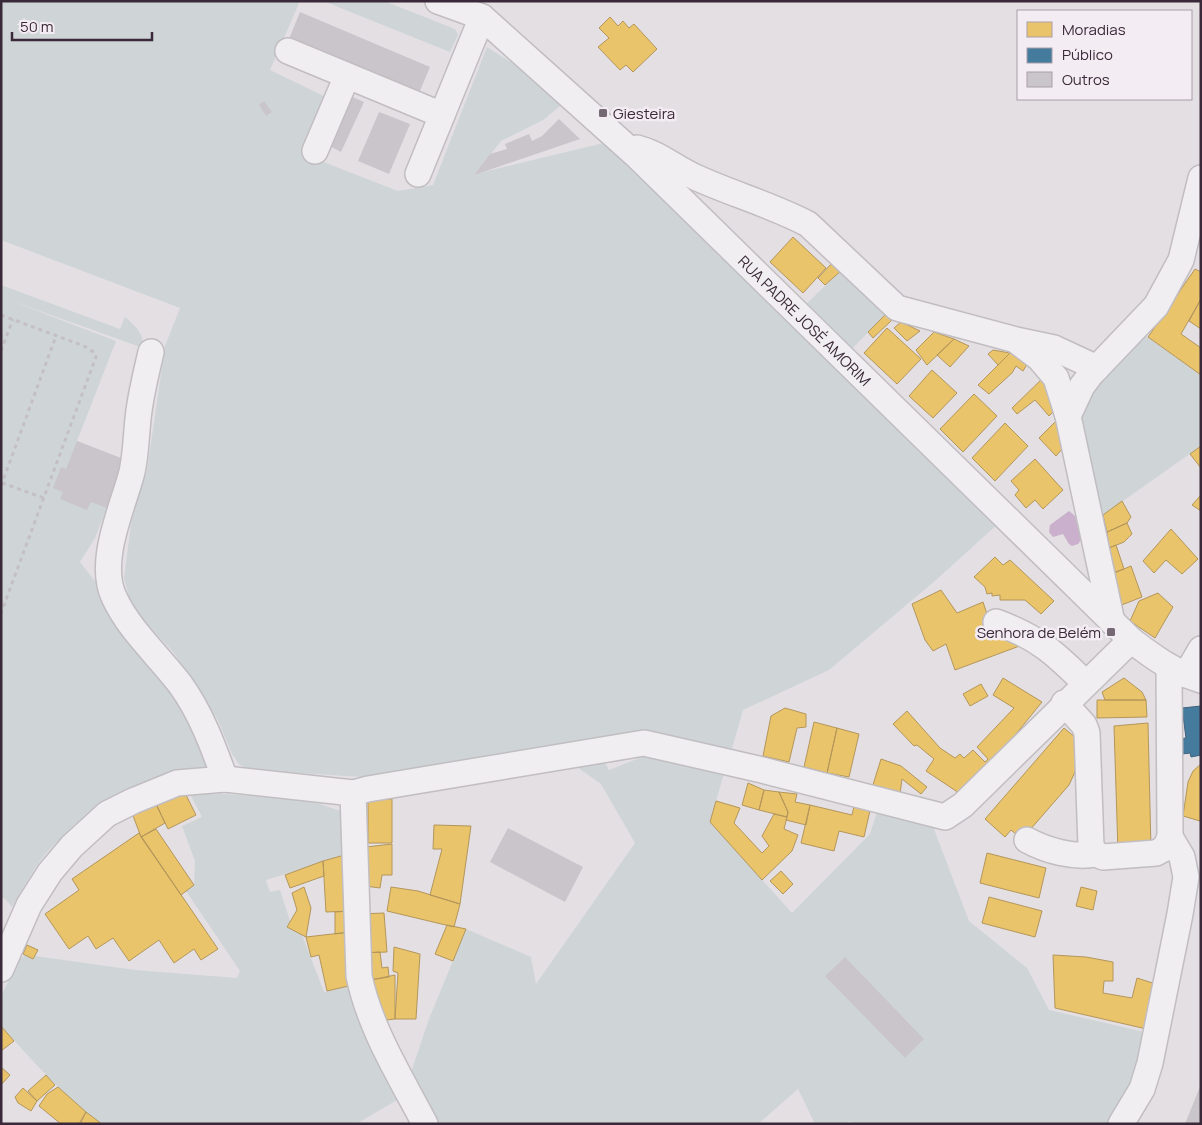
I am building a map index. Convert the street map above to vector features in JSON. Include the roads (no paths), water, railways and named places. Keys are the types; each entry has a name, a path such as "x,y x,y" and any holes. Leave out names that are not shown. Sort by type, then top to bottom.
{"street":[{"path":"418,174 442,115 480,9 438,1"},
{"name":"RUA PADRE JOSÉ AMORIM","path":"480,9 625,145 1121,631 1185,674"},
{"path":"288,51 442,115"},
{"path":"315,151 347,76"},
{"path":"625,145 643,149 694,176 808,224 897,308 1021,345 1054,348 1092,374"},
{"path":"694,176 676,180 677,196 704,191 730,192"},
{"path":"1068,416 1073,403 1092,374 1156,306 1181,260 1201,178"},
{"path":"1,970 28,906 50,872 72,846 107,814 177,783 225,779 353,793 644,743 758,769 945,816 963,805 1085,683 1121,631 1068,416 1056,378 1039,358 1021,345"},
{"path":"151,352 138,418 132,471 117,519 110,550 109,574 113,595 128,621 181,686 200,715 225,779"},
{"path":"996,622 1017,630 1050,649 1085,683"},
{"path":"1064,704 1084,724 1087,733 1091,846 1096,854 1103,858 1156,853 1165,848 1170,837 1185,674 1201,649"},
{"path":"353,793 359,976 362,991 371,1018 425,1124"},
{"path":"1121,1124 1142,1089 1150,1063 1184,895 1186,877 1182,857 1170,837"},
{"path":"1027,840 1070,854 1086,856 1096,854"}],"place":[{"name":"Giesteira","path":"603,113"},
{"name":"Senhora de Belém","path":"1111,632"}]}
